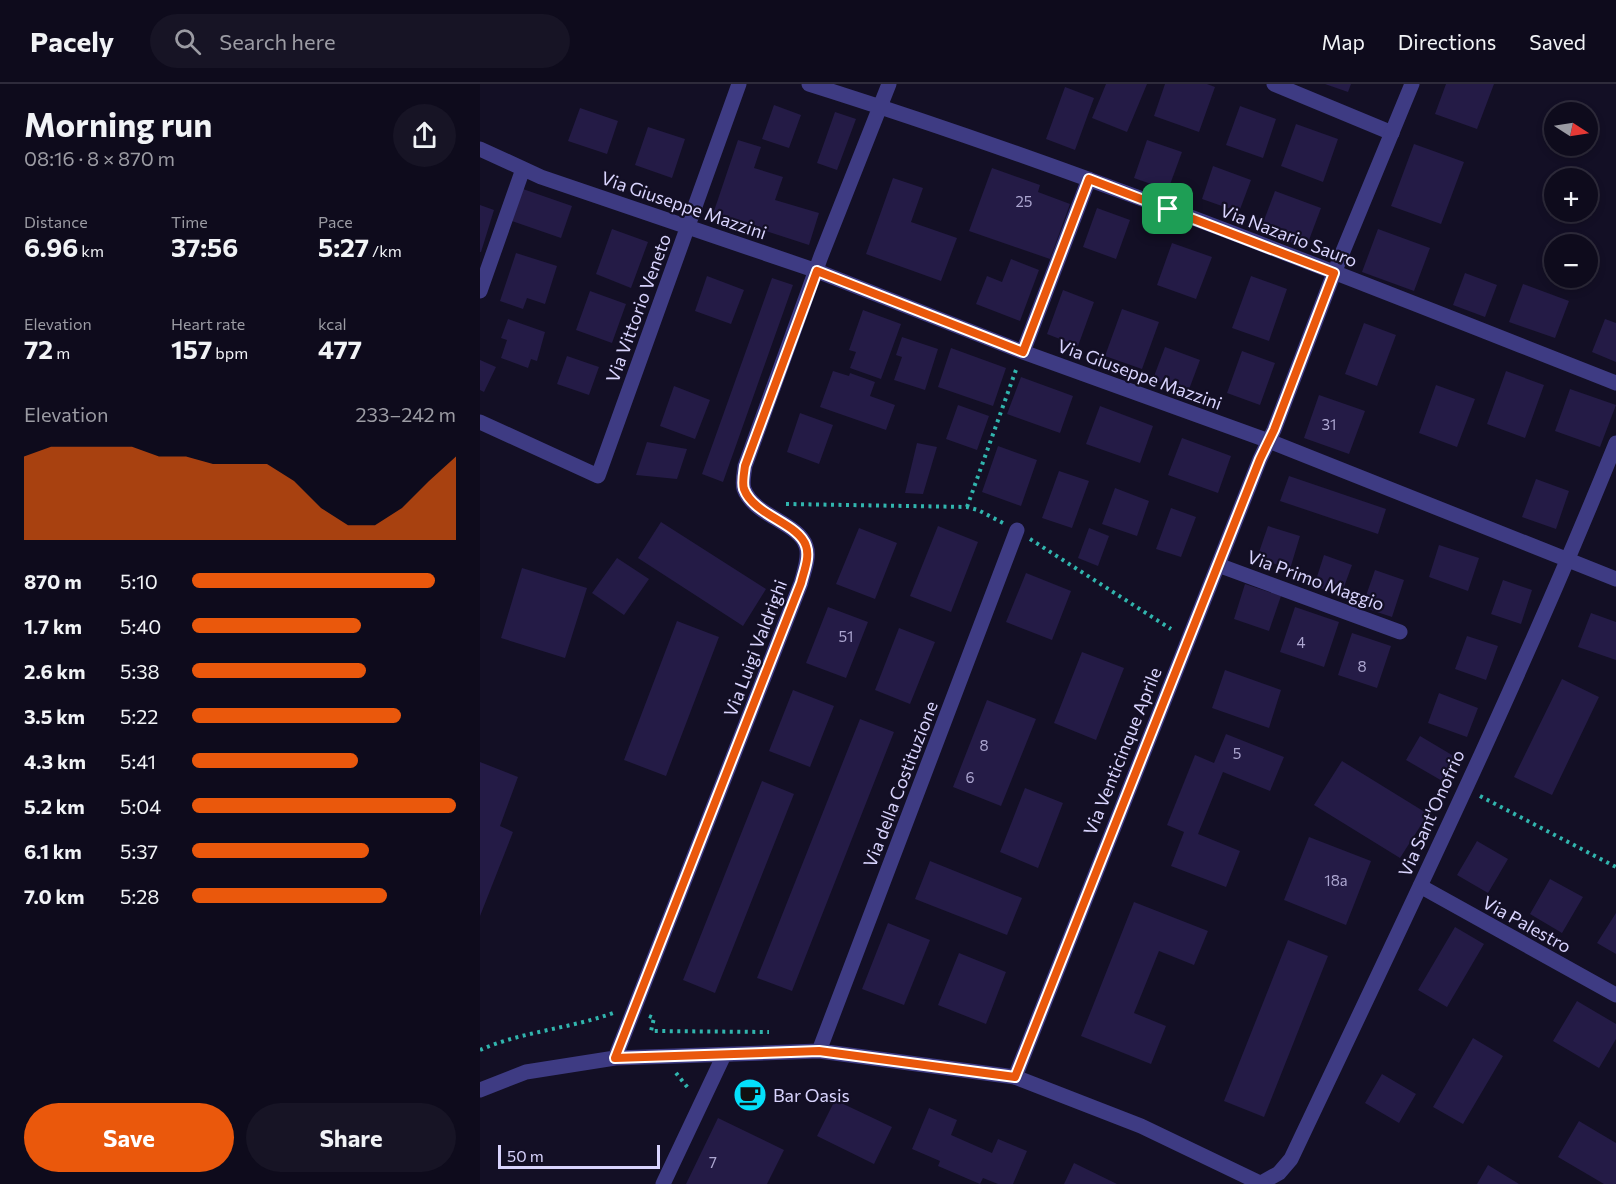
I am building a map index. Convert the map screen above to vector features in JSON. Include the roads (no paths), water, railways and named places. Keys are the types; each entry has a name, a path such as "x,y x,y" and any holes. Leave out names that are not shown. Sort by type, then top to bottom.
{"street":[{"name":"Via Vittorio Veneto","path":"480,422 598,476 739,84"},
{"name":"Via Nazario Sauro","path":"809,84 880,106 1089,179 1616,383"},
{"path":"817,271 889,84"},
{"path":"1274,84 1392,133"},
{"name":"Via Venticinque Aprile","path":"1015,1077 1334,273 1412,84"},
{"name":"Via Giuseppe Mazzini","path":"480,149 541,177 817,271 1023,352 1269,441 1616,579"},
{"path":"480,291 523,169"},
{"path":"1023,352 1089,179"},
{"name":"Via Luigi Valdrighi","path":"615,1058 791,609 807,557 806,546 801,536 753,503 743,488 745,466 817,271"},
{"name":"Via Sant'Onofrio","path":"1262,1183 1279,1173 1291,1159 1568,560 1616,443"},
{"name":"Via della Costituzione","path":"819,1051 1017,530"},
{"name":"Via Primo Maggio","path":"1218,565 1400,632"},
{"name":"Via Palestro","path":"1419,886 1616,995"},
{"path":"480,1090 526,1072 615,1058 819,1051 1015,1077 1141,1126 1262,1183"},
{"path":"663,1184 724,1055"}],"place":[{"name":"Bar Oasis","path":"750,1095"}]}
